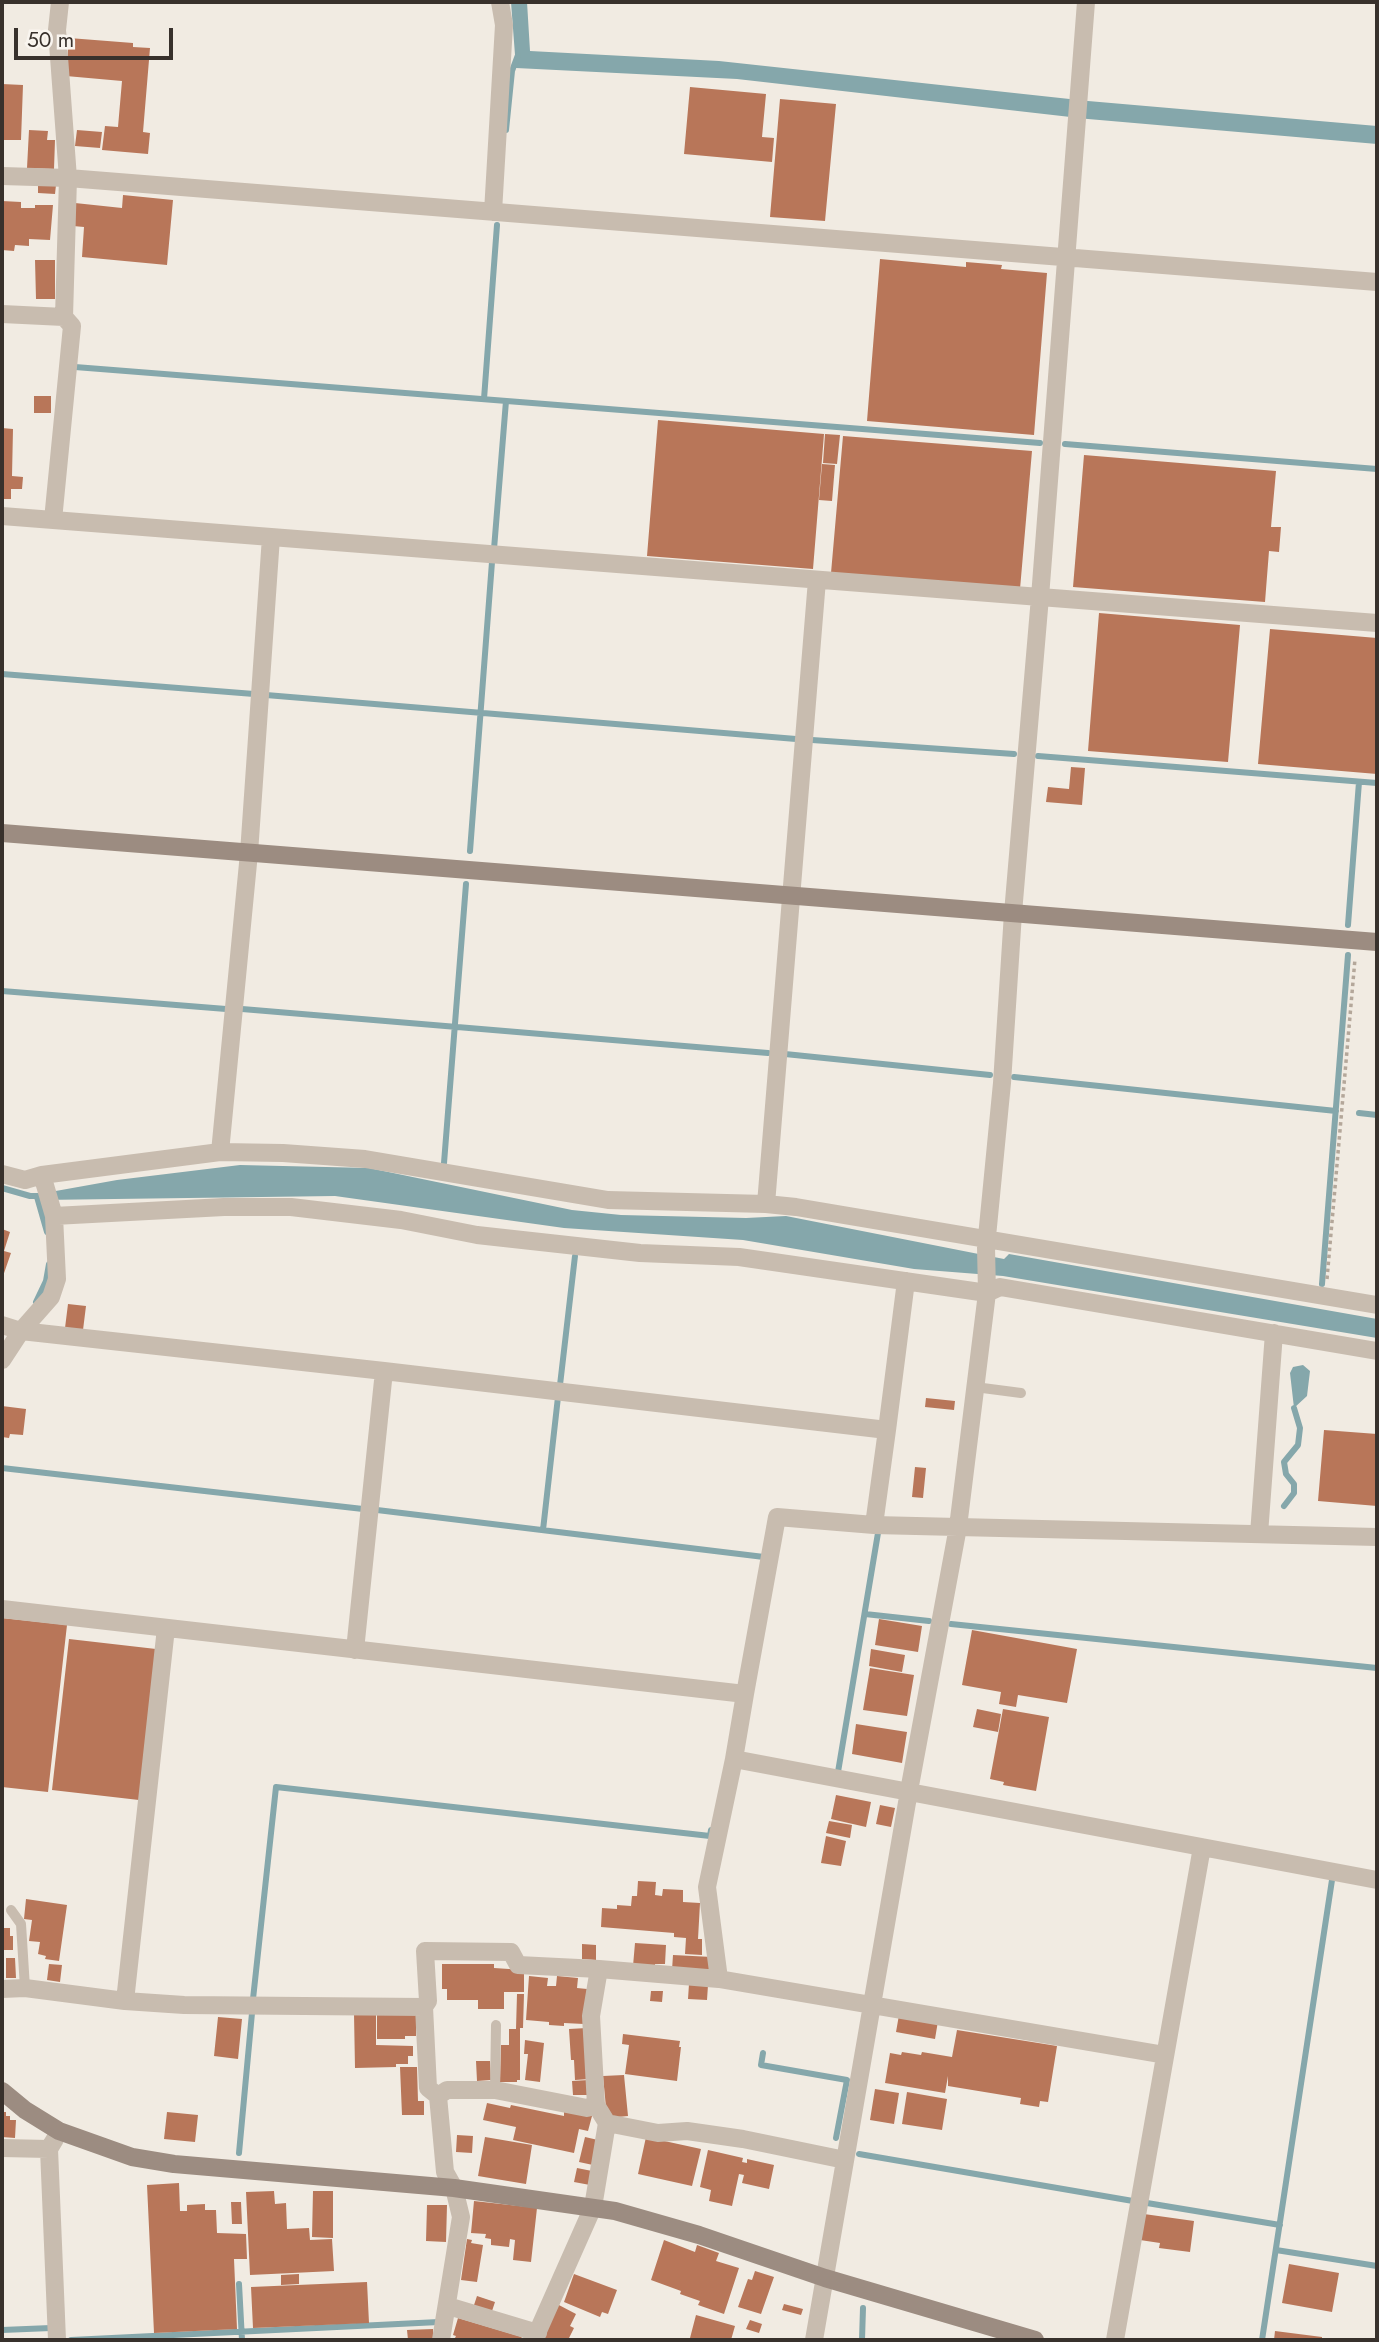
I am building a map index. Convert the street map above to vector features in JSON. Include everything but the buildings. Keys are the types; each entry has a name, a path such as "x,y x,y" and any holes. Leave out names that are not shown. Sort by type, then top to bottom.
{"street":[{"path":"53,520 72,326 64,317 68,178 57,30 60,2"},
{"path":"493,212 504,25 500,2"},
{"path":"814,2340 909,1791 958,1527 987,1286 986,1243 1002,1083 1013,913 1086,2"},
{"path":"2,176 68,178 1377,282"},
{"path":"2,314 64,317"},
{"path":"2,516 1377,623"},
{"path":"220,1152 248,852 271,537"},
{"path":"766,1204 817,580"},
{"path":"2,833 1377,942"},
{"path":"2,1174 25,1180 220,1152 365,1159 608,1200 766,1204 986,1243 1377,1305"},
{"path":"2,1360 21,1331 51,1297 57,1279 53,1211 43,1178"},
{"path":"53,1211 291,1208 401,1220 477,1235 640,1253 739,1257 906,1281 1000,1287 1377,1351"},
{"path":"874,1525 906,1281"},
{"path":"2,1325 21,1331 887,1430"},
{"path":"1259,1534 1274,1333"},
{"path":"355,1650 384,1371"},
{"path":"719,1979 706,1887 734,1759 777,1517 874,1525 1377,1537"},
{"path":"2,1609 745,1694"},
{"path":"125,2001 166,1628"},
{"path":"734,1759 1377,1880"},
{"path":"1115,2340 1202,1847"},
{"path":"441,2340 461,2217 454,2188 445,2172 438,2096 428,2088 424,2007 428,2001 425,1951 511,1952 518,1965 719,1979 1165,2055"},
{"path":"448,2306 536,2337 593,2207 607,2123 596,2105 591,2016 599,1969"},
{"path":"2,1989 24,1988 125,2001 184,2005 424,2007"},
{"path":"438,2096 447,2090 495,2090 587,2108 596,2105"},
{"path":"2,2091 25,2110 59,2131 132,2157 174,2164 454,2188 615,2211 1033,2340"},
{"path":"607,2123 658,2133 687,2131 743,2139 845,2160"},
{"path":"57,2340 49,2150 59,2131"},
{"path":"2,2148 49,2150"}],"lane":[{"path":"975,1387 1021,1393"},
{"path":"11,1910 21,1924 24,1988"},
{"path":"495,2090 496,2025"}],"path":[{"path":"1326,1297 1357,940"}],"water":[{"path":"511,2 527,2 530,51 719,61 1088,101 1377,126 1377,144 1088,119 737,79 516,68"},
{"path":"240,1165 369,1168 572,1210 621,1215 746,1218 786,1216 1004,1259 1009,1254 1377,1319 1377,1338 1003,1276 914,1269 743,1240 564,1228 335,1196 41,1200 39,1194 117,1180"},
{"path":"1303,1365 1310,1371 1307,1396 1294,1408 1290,1373 1293,1367"}],"waterway":[{"path":"506,130 512,71 518,55"},
{"path":"484,399 497,225"},
{"path":"75,367 1040,443"},
{"path":"494,549 506,401"},
{"path":"1065,444 1377,469"},
{"path":"470,851 492,562"},
{"path":"2,674 254,694"},
{"path":"266,695 796,739"},
{"path":"812,740 1014,754"},
{"path":"1038,756 1377,783"},
{"path":"1348,925 1359,782"},
{"path":"444,1163 466,884"},
{"path":"1322,1284 1348,955"},
{"path":"2,991 226,1009"},
{"path":"242,1009 768,1053"},
{"path":"785,1054 990,1075"},
{"path":"1014,1077 1336,1111"},
{"path":"1359,1113 1377,1115"},
{"path":"2,1188 30,1196 48,1196"},
{"path":"37,1197 47,1232"},
{"path":"560,1385 575,1256"},
{"path":"36,1302 46,1281 49,1264"},
{"path":"543,1530 558,1397"},
{"path":"1284,1506 1294,1493 1294,1484 1286,1474 1284,1462 1298,1445 1300,1428 1294,1408"},
{"path":"2,1468 363,1509"},
{"path":"377,1510 764,1557"},
{"path":"838,1772 878,1533"},
{"path":"865,1614 929,1621"},
{"path":"951,1624 1377,1668"},
{"path":"253,1999 276,1787 710,1836 711,1830"},
{"path":"1262,2340 1332,1880"},
{"path":"239,2153 252,2013"},
{"path":"763,2053 761,2065 847,2080 836,2138"},
{"path":"859,2154 1133,2201"},
{"path":"1147,2203 1280,2225"},
{"path":"1276,2250 1377,2266"},
{"path":"239,2284 242,2340"},
{"path":"862,2340 863,2308"},
{"path":"71,2340 439,2322"},
{"path":"2,2330 51,2328"}]}
